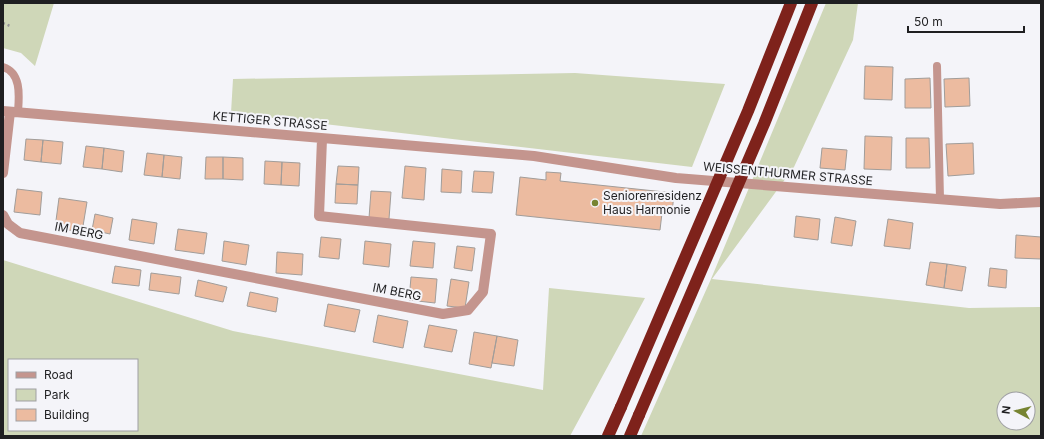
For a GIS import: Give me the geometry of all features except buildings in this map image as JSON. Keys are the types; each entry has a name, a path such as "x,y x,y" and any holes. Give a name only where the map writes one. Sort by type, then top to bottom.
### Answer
{"highway":[{"path":"608,436 622,407 748,111 791,3"},
{"path":"630,436 764,124 812,3"}],"street":[{"name":"KETTIGER STRASSE","path":"11,112 534,156"},
{"path":"3,173 11,112"},
{"name":"IM BERG","path":"3,215 8,224 20,233 443,314 468,310 483,292 491,234 319,216 322,139"},
{"name":"WEISSENTHURMER STRASSE","path":"534,156 676,178 1000,204 1041,202"}],"lane":[{"path":"937,66 940,199"},
{"path":"3,67 16,77 19,90 11,112"}],"path":[{"path":"3,24 10,26"}],"green space":[{"path":"3,3 54,3 35,66 21,53 3,48"},
{"path":"826,3 858,3 853,40 794,167 712,279 969,308 1041,307 1041,436 641,436 711,279"},
{"path":"575,73 725,84 692,167 231,113 233,79"},
{"path":"3,260 233,331 543,390 549,288 645,298 570,436 3,436"}],"place":[{"name":"Seniorenresidenz Haus Harmonie","path":"595,203"}]}
